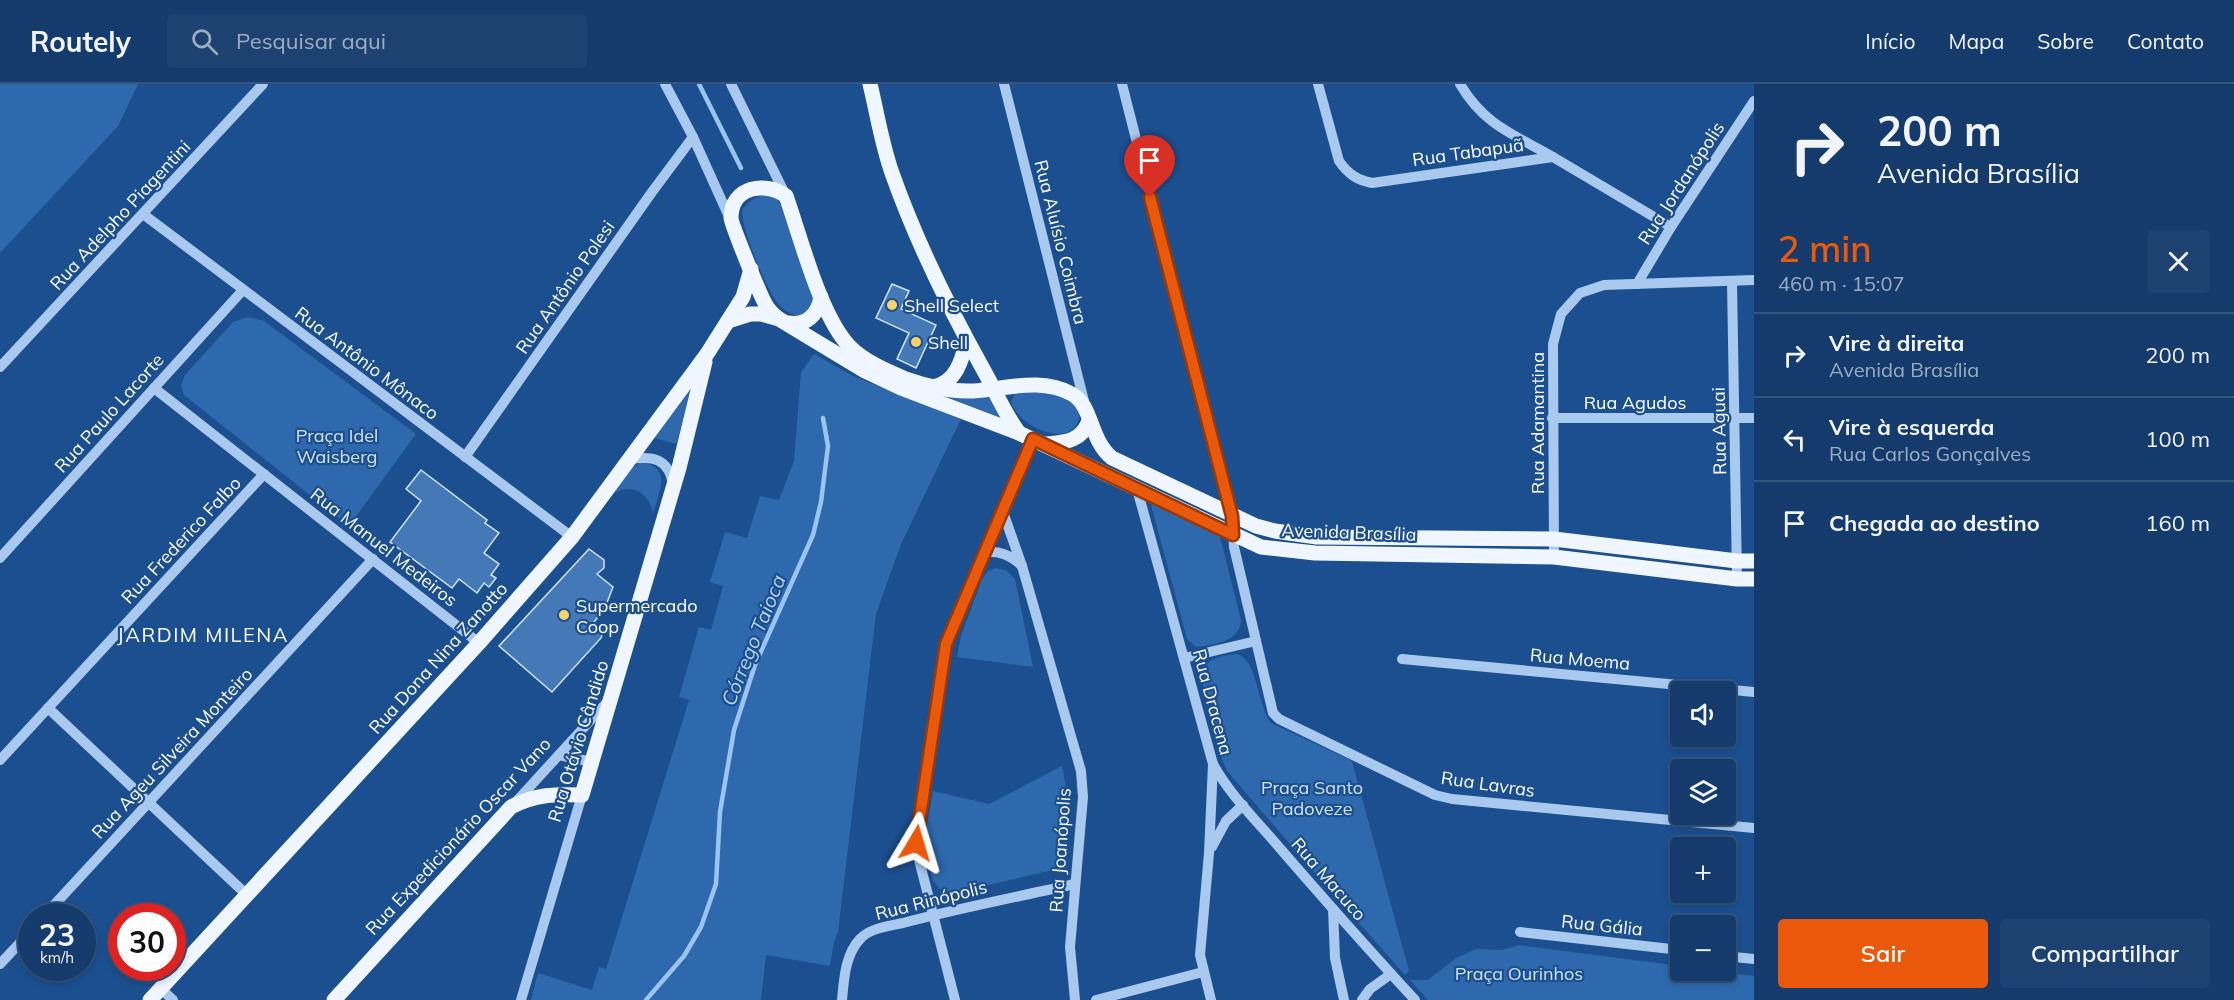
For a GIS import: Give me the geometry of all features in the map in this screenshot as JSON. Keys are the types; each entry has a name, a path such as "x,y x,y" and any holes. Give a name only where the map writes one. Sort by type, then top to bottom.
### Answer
{"main road":[{"path":"870,84 892,174 944,294 1009,420 1032,438 1074,440 1084,430 1087,414"},
{"path":"783,321 766,305 730,219 740,195 753,188 772,188 786,196"},
{"name":"Avenida Brasília","path":"786,196 821,297 841,335 861,356 898,375 933,387 969,391 1035,385 1059,389 1073,395 1087,414 1098,441 1112,458 1232,516 1262,528 1317,537 1554,539 1737,561 1754,561"},
{"name":"Rua Dona Nina Zanotto","path":"155,994 479,643 572,537 707,354 743,297 751,269"},
{"path":"728,321 750,314 761,314 799,324 807,321 818,308 821,297"},
{"name":"Avenida Brasília","path":"783,321 840,358 865,371 901,388 1032,438 1261,547 1290,552 1554,557 1737,579 1754,579"},
{"path":"933,387 945,383 952,376 961,360 967,340"},
{"name":"Rua Otávio Cândido","path":"582,795 673,486 707,354"},
{"path":"511,807 539,796 582,795"},
{"name":"Rua Expedicionário Oscar Vano","path":"334,1000 511,807"}],"street":[{"name":"Rua Adelpho Piagentini","path":"0,367 263,84"},
{"path":"665,84 693,137 730,219"},
{"path":"732,84 786,196"},
{"name":"Rua Aluísio Coimbra","path":"1004,84 1087,414"},
{"name":"Rua Lavras","path":"1122,84 1232,516 1233,535 1273,713 1279,719 1435,795 1452,799 1754,828"},
{"name":"Rua Tabapuã","path":"1318,84 1340,161 1346,171 1358,180 1372,183 1553,157"},
{"path":"1460,84 1471,103 1491,122 1671,227"},
{"name":"Rua Jordanópolis","path":"1637,284 1671,227 1754,101"},
{"name":"Rua Antônio Polesi","path":"465,457 693,137"},
{"name":"Rua Antônio Mônaco","path":"143,214 572,537"},
{"name":"Rua Adamantina","path":"1554,557 1553,344 1561,314 1580,293 1604,285 1754,280"},
{"name":"Rua Aguai","path":"1732,282 1737,579"},
{"name":"Rua Paulo Lacorte","path":"0,558 243,290"},
{"name":"Rua Manuel Medeiros","path":"154,388 479,643"},
{"name":"Rua Agudos","path":"1552,418 1754,418"},
{"path":"955,1000 917,852 917,835 943,655 950,633 1032,438"},
{"path":"629,459 645,457 656,459 666,465 672,474 673,486"},
{"name":"Rua Frederico Falbo","path":"0,760 264,474"},
{"path":"1208,504 1224,485"},
{"name":"Rua Dracena","path":"1137,489 1213,764 1209,853 1200,955 1211,1000"},
{"name":"Rua Joanópolis","path":"1002,509 1022,566 1081,771 1083,797 1070,947 1075,1000"},
{"path":"984,552 1001,553 1022,566"},
{"name":"Rua Ageu Silveira Monteiro","path":"56,903 373,559"},
{"path":"1184,658 1256,641"},
{"name":"Rua Moema","path":"1402,659 1754,692"},
{"name":"Rua Expedicionário Oscar Vano","path":"511,807 611,698"},
{"path":"48,708 247,895"},
{"path":"559,755 592,762"},
{"name":"Rua Macuco","path":"1213,764 1243,805 1415,1000"},
{"name":"Rua Otávio Cândido","path":"521,1000 582,795"},
{"path":"1209,853 1226,821 1243,805"},
{"name":"Rua Rinópolis","path":"842,1000 848,961 861,937 873,931 932,915 1074,884"},
{"path":"1333,909 1335,958 1344,1000"},
{"name":"Rua Gália","path":"1520,932 1670,949"},
{"path":"0,964 18,945"},
{"path":"1736,957 1754,959"},
{"path":"1096,1000 1203,972"},
{"path":"1362,1000 1370,989 1391,974"},
{"path":"155,994 173,1000"}],"green space":[{"path":"0,84 138,84 118,126 0,253"},
{"path":"769,195 778,200 782,208 814,295 815,305 799,317 783,309 774,298 756,259 743,219 742,210 748,203 761,196"},
{"name":"Praça Idel Waisberg","path":"248,317 264,321 416,434 349,526 184,395 181,385 185,375 233,322"},
{"path":"814,354 853,376 961,419 901,544 876,614 838,932 830,966 766,955 761,1000 531,1000 538,973 592,990 599,967 606,969 689,700 679,697 699,627 711,630 723,586 710,582 725,532 747,538 760,496 779,500 794,461 801,372"},
{"path":"695,381 676,444 651,437"},
{"path":"1023,390 1065,395 1080,411 1077,424 1070,431 1060,434 1036,428 1016,412 1011,402 1014,395"},
{"path":"985,394 991,398 1001,418 944,396"},
{"path":"640,463 650,465 660,474 660,489 653,513 648,500 639,492 628,489 614,493 631,468"},
{"path":"1154,503 1220,537 1241,620 1236,633 1231,638 1196,647 1187,639 1151,505"},
{"path":"995,568 1006,570 1015,579 1033,667 957,657 961,636 982,579 988,571"},
{"name":"Praça Santo Padoveze","path":"1237,654 1249,665 1266,715 1271,723 1352,761 1409,971 1405,975 1227,771 1221,757 1200,674 1210,661"},
{"path":"1062,766 1066,790 1065,813 1059,860 1056,867 1049,871 962,891 947,892 940,889 933,881 925,849 933,791 989,804"},
{"name":"Praça Ourinhos","path":"1519,945 1670,965 1670,981 1736,981 1736,974 1754,976 1754,1000 1428,1000 1410,980 1428,980 1456,958 1476,949 1502,950"}],"building":[{"path":"892,284 909,291 901,309 936,325 916,368 897,359 909,333 876,318"},
{"path":"421,470 487,520 485,523 499,533 484,553 499,564 491,575 496,578 489,587 484,583 477,593 459,579 452,588 390,542 421,501 406,489"},
{"name":"Supermercado Coop","path":"589,549 604,560 604,568 597,574 613,587 605,608 594,622 603,631 601,638 552,692 499,646"}],"waterway":[{"name":"Córrego Taioca","path":"699,84 741,168"},
{"name":"Córrego Taioca","path":"646,1000 684,956 701,927 716,884 720,812 734,730 755,665 813,535 821,502 828,446 823,418"}],"place":[{"name":"Shell Select","path":"892,305"},
{"name":"Shell","path":"916,342"},
{"name":"Supermercado Coop","path":"564,615"}],"district":[{"name":"JARDIM MILENA","path":"203,634"}],"route":[{"path":"916,843 946,644 1033,439 1233,535 1232,516 1150,197"}]}
